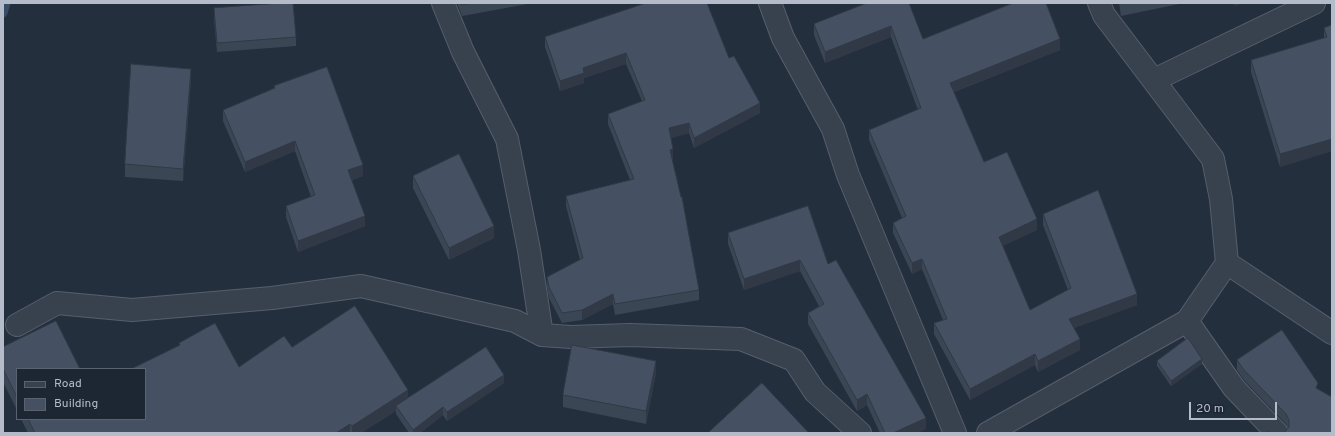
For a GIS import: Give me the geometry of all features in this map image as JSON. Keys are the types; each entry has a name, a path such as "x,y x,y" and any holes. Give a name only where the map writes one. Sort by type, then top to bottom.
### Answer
{"street":[{"path":"443,3 463,52 507,139 530,250 542,335"},
{"path":"770,3 783,38 833,128 848,175 955,433"},
{"path":"988,433 1186,321 1227,262 1221,199 1213,159 1104,15 1099,3"},
{"path":"1154,80 1314,3"},
{"path":"1227,262 1332,333"},
{"path":"17,325 57,303 132,310 272,298 361,286 515,321 542,335 571,337 630,335 741,339 794,360 815,392 860,433"},
{"path":"1186,321 1234,388 1278,433"}],"building":[{"path":"293,3 296,37 217,43 214,8"},
{"path":"646,3 707,3 729,58 734,56 760,103 694,138 689,123 669,128 673,149 670,150 682,197 699,290 615,304 613,294 582,310 562,313 549,287 547,277 583,258 566,196 634,179 608,114 645,100 626,53 583,68 584,73 560,81 545,37"},
{"path":"867,3 909,3 923,39 1013,3 1046,3 1060,39 950,83 984,162 1007,152 1037,219 999,237 1030,310 1071,288 1043,214 1098,190 1137,294 1069,319 1080,339 1038,361 1035,354 970,389 934,323 947,319 922,259 912,263 893,223 906,216 869,130 921,108 891,26 825,52 814,24"},
{"path":"1332,25 1332,139 1280,154 1251,60 1327,37 1324,28"},
{"path":"131,64 191,69 183,169 125,164"},
{"path":"327,67 363,165 348,170 365,216 298,241 286,206 315,195 295,141 245,162 223,110 275,88 274,86"},
{"path":"459,154 494,226 449,248 413,176"},
{"path":"808,206 828,264 836,260 926,418 893,433 885,433 867,394 857,400 808,313 824,304 800,260 744,279 728,233"},
{"path":"355,306 408,390 352,426 350,424 336,433 35,433 28,420 146,420 146,368 133,368 180,345 179,343 215,323 239,367 284,336 292,347"},
{"path":"56,321 80,368 16,368 16,395 3,369 3,347"},
{"path":"1282,330 1318,383 1316,388 1332,397 1332,433 1284,433 1289,427 1289,420 1286,414 1244,370 1237,360"},
{"path":"1188,338 1202,359 1171,381 1157,361"},
{"path":"572,345 656,361 646,411 563,395"},
{"path":"486,347 504,375 447,412 443,407 413,430 396,406"},
{"path":"762,383 809,433 708,433"}],"waterway":[{"path":"3,13 6,3"}]}
